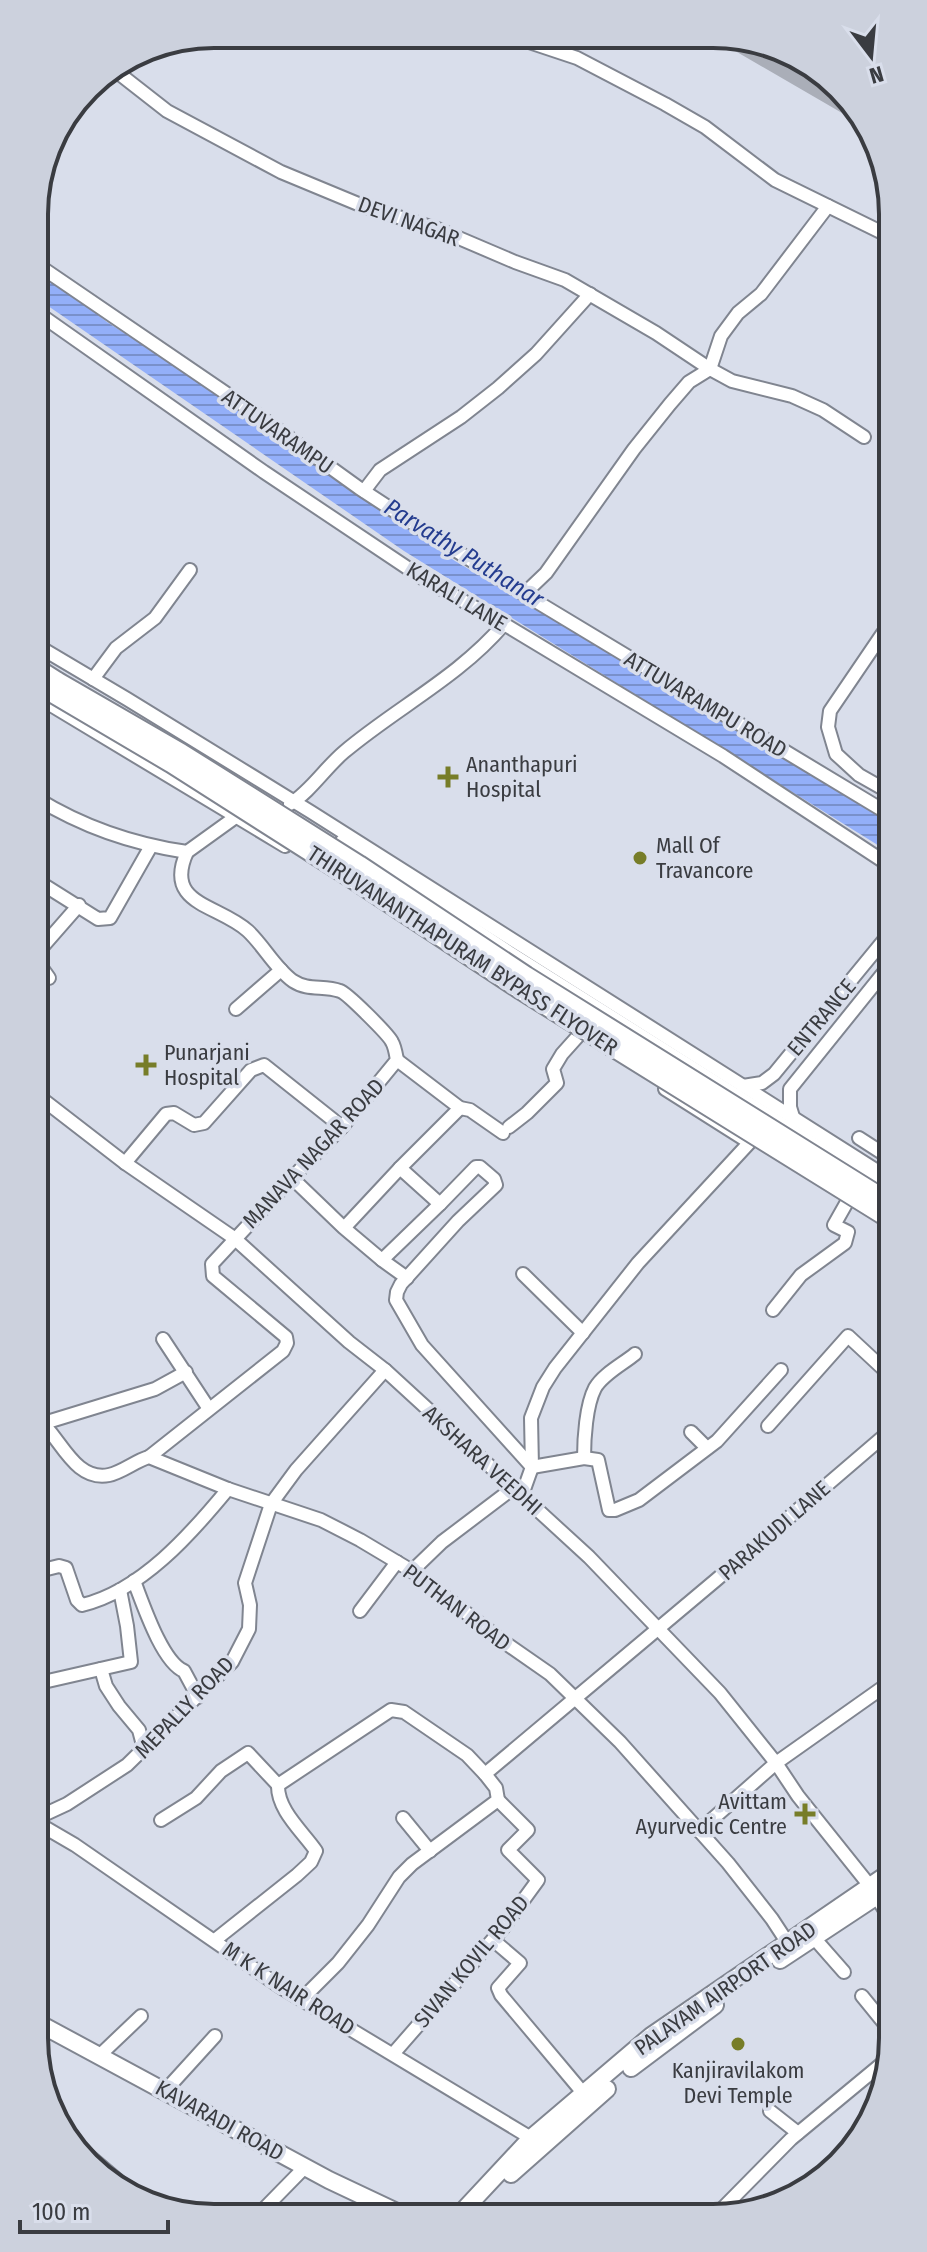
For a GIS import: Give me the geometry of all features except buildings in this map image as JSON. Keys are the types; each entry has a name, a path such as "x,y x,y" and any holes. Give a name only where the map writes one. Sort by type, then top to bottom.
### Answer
{"highway":[{"name":"THIRUVANANTHAPURAM BYPASS FLYOVER","path":"48,690 206,769 539,984 879,1196"},
{"name":"THIRUVANANTHAPURAM BYPASS FLYOVER","path":"48,690 171,763 521,990 879,1212"}],"main road":[{"name":"PALAYAM AIRPORT ROAD","path":"482,2204 536,2142 639,2060 791,1947 815,1939 879,1885"},
{"name":"PALAYAM AIRPORT ROAD","path":"471,2204 584,2094 651,2036 879,1890"},
{"name":"KAVARADI ROAD","path":"48,2028 305,2167 363,2204"}],"street":[{"path":"547,48 577,58 665,104 705,127 775,180 879,231"},
{"name":"DEVI NAGAR","path":"122,76 167,111 281,172 363,206 440,230 565,280 732,381 792,396 823,410 864,437"},
{"path":"524,594 546,573 634,449 670,404 689,382 710,369 721,336 738,313 761,294 828,206"},
{"name":"ATTUVARAMPU","path":"48,272 364,491 524,594"},
{"path":"364,491 380,470 461,417 498,388 536,354 590,294"},
{"name":"KARALI LANE","path":"48,320 264,472 424,579 723,756 879,858"},
{"path":"93,679 116,648 155,618 190,570"},
{"name":"ATTUVARAMPU ROAD","path":"524,594 879,808"},
{"path":"276,840 271,824 281,809 294,802 343,753 392,715 440,684 504,624"},
{"path":"879,639 830,711 828,727 836,754 859,775 879,786"},
{"path":"48,652 333,826 879,1172"},
{"path":"48,690 237,816 579,1035 879,1221"},
{"path":"48,804 94,828 151,846 187,852 237,816 246,814 257,798 258,781"},
{"path":"333,826 337,838 482,934 879,1185"},
{"path":"48,887 98,919 110,918 151,846"},
{"name":"MANAVA NAGAR ROAD","path":"187,852 180,867 180,879 191,899 248,931 281,970 306,988 344,992 392,1042 397,1060 342,1127 212,1264 213,1276 286,1337 287,1343 277,1357 209,1409"},
{"path":"48,940 79,905"},
{"name":"ENTRANCE","path":"743,1086 762,1083 774,1074 879,946"},
{"path":"236,1009 281,970"},
{"path":"794,1120 790,1089 879,978"},
{"path":"397,1060 460,1108 470,1110 506,1130 557,1083 553,1069 579,1035"},
{"path":"125,1163 166,1114 174,1113 194,1125 204,1123 251,1070 264,1065 342,1127"},
{"name":"AKSHARA VEEDHI","path":"48,1104 125,1163 234,1238 349,1342 385,1370 589,1557 720,1693 879,1900"},
{"path":"344,1228 460,1108"},
{"path":"859,1138 879,1151"},
{"path":"412,1571 442,1542 517,1492 532,1467 531,1418 543,1387 555,1368 638,1263 750,1142"},
{"path":"382,1260 476,1167 494,1179 496,1185 458,1221 407,1278 397,1292 396,1300 422,1345 532,1467"},
{"path":"400,1168 440,1204"},
{"path":"292,1178 344,1228 407,1278"},
{"path":"773,1310 801,1275 845,1243 848,1232 834,1225 847,1202"},
{"path":"523,1274 583,1333"},
{"path":"768,1426 848,1336 879,1365"},
{"path":"48,1433 77,1465 92,1475 108,1475 149,1457 209,1409 163,1339"},
{"path":"584,1458 584,1441 596,1386 635,1354"},
{"name":"MEPALLY ROAD","path":"48,1813 127,1765 232,1662 249,1629 250,1605 245,1583 271,1504 296,1470 385,1370"},
{"path":"532,1467 595,1458 609,1510 615,1510 639,1500 707,1448 743,1414 781,1370"},
{"path":"48,1422 155,1389 186,1372"},
{"path":"691,1432 707,1448"},
{"name":"PARAKUDI LANE","path":"485,1774 879,1440"},
{"name":"PUTHAN ROAD","path":"149,1457 228,1489 321,1520 412,1571 550,1674 620,1742 699,1831 751,1891 791,1947"},
{"path":"48,1569 66,1568 77,1600 82,1605 95,1602 134,1581 181,1542 228,1489"},
{"path":"360,1611 397,1562"},
{"path":"134,1581 164,1649 176,1668 184,1671 198,1697"},
{"path":"48,1681 131,1662 120,1590"},
{"path":"101,1669 106,1686 139,1730 144,1749"},
{"path":"699,1831 776,1763 879,1690"},
{"path":"278,1785 391,1710 404,1712 467,1755 496,1788 498,1800 399,1877 368,1925 338,1963 302,1999"},
{"path":"161,1820 196,1798 221,1771 248,1753 278,1785 284,1808 316,1851 297,1875 215,1940"},
{"name":"SIVAN KOVIL ROAD","path":"393,2054 493,1940 538,1880 508,1850 528,1830 498,1800"},
{"path":"403,1818 430,1851"},
{"name":"M K K NAIR ROAD","path":"48,1829 239,1959 536,2142"},
{"path":"815,1939 844,1972"},
{"path":"493,1940 520,1963 498,1988 501,1995 584,2094"},
{"path":"862,1996 879,2017"},
{"path":"99,2056 141,2016"},
{"path":"165,2091 215,2036"},
{"path":"728,2203 798,2133 875,2074"},
{"path":"770,2111 798,2133"},
{"path":"269,2204 305,2167"}],"water":[{"path":"48,277 107,322 219,394 455,561 879,810 879,846 404,551 48,306"}],"taxiway":[{"path":"784,64 808,78"}],"place":[{"name":"Ananthapuri Hospital","path":"448,777"},
{"name":"Mall Of Travancore","path":"640,858"},
{"name":"Punarjani Hospital","path":"146,1065"},
{"name":"Avittam Ayurvedic Centre","path":"805,1814"},
{"name":"Kanjiravilakom Devi Temple","path":"738,2044"}],"water label":[{"name":"Parvathy Puthanar","path":"464,553"}]}
